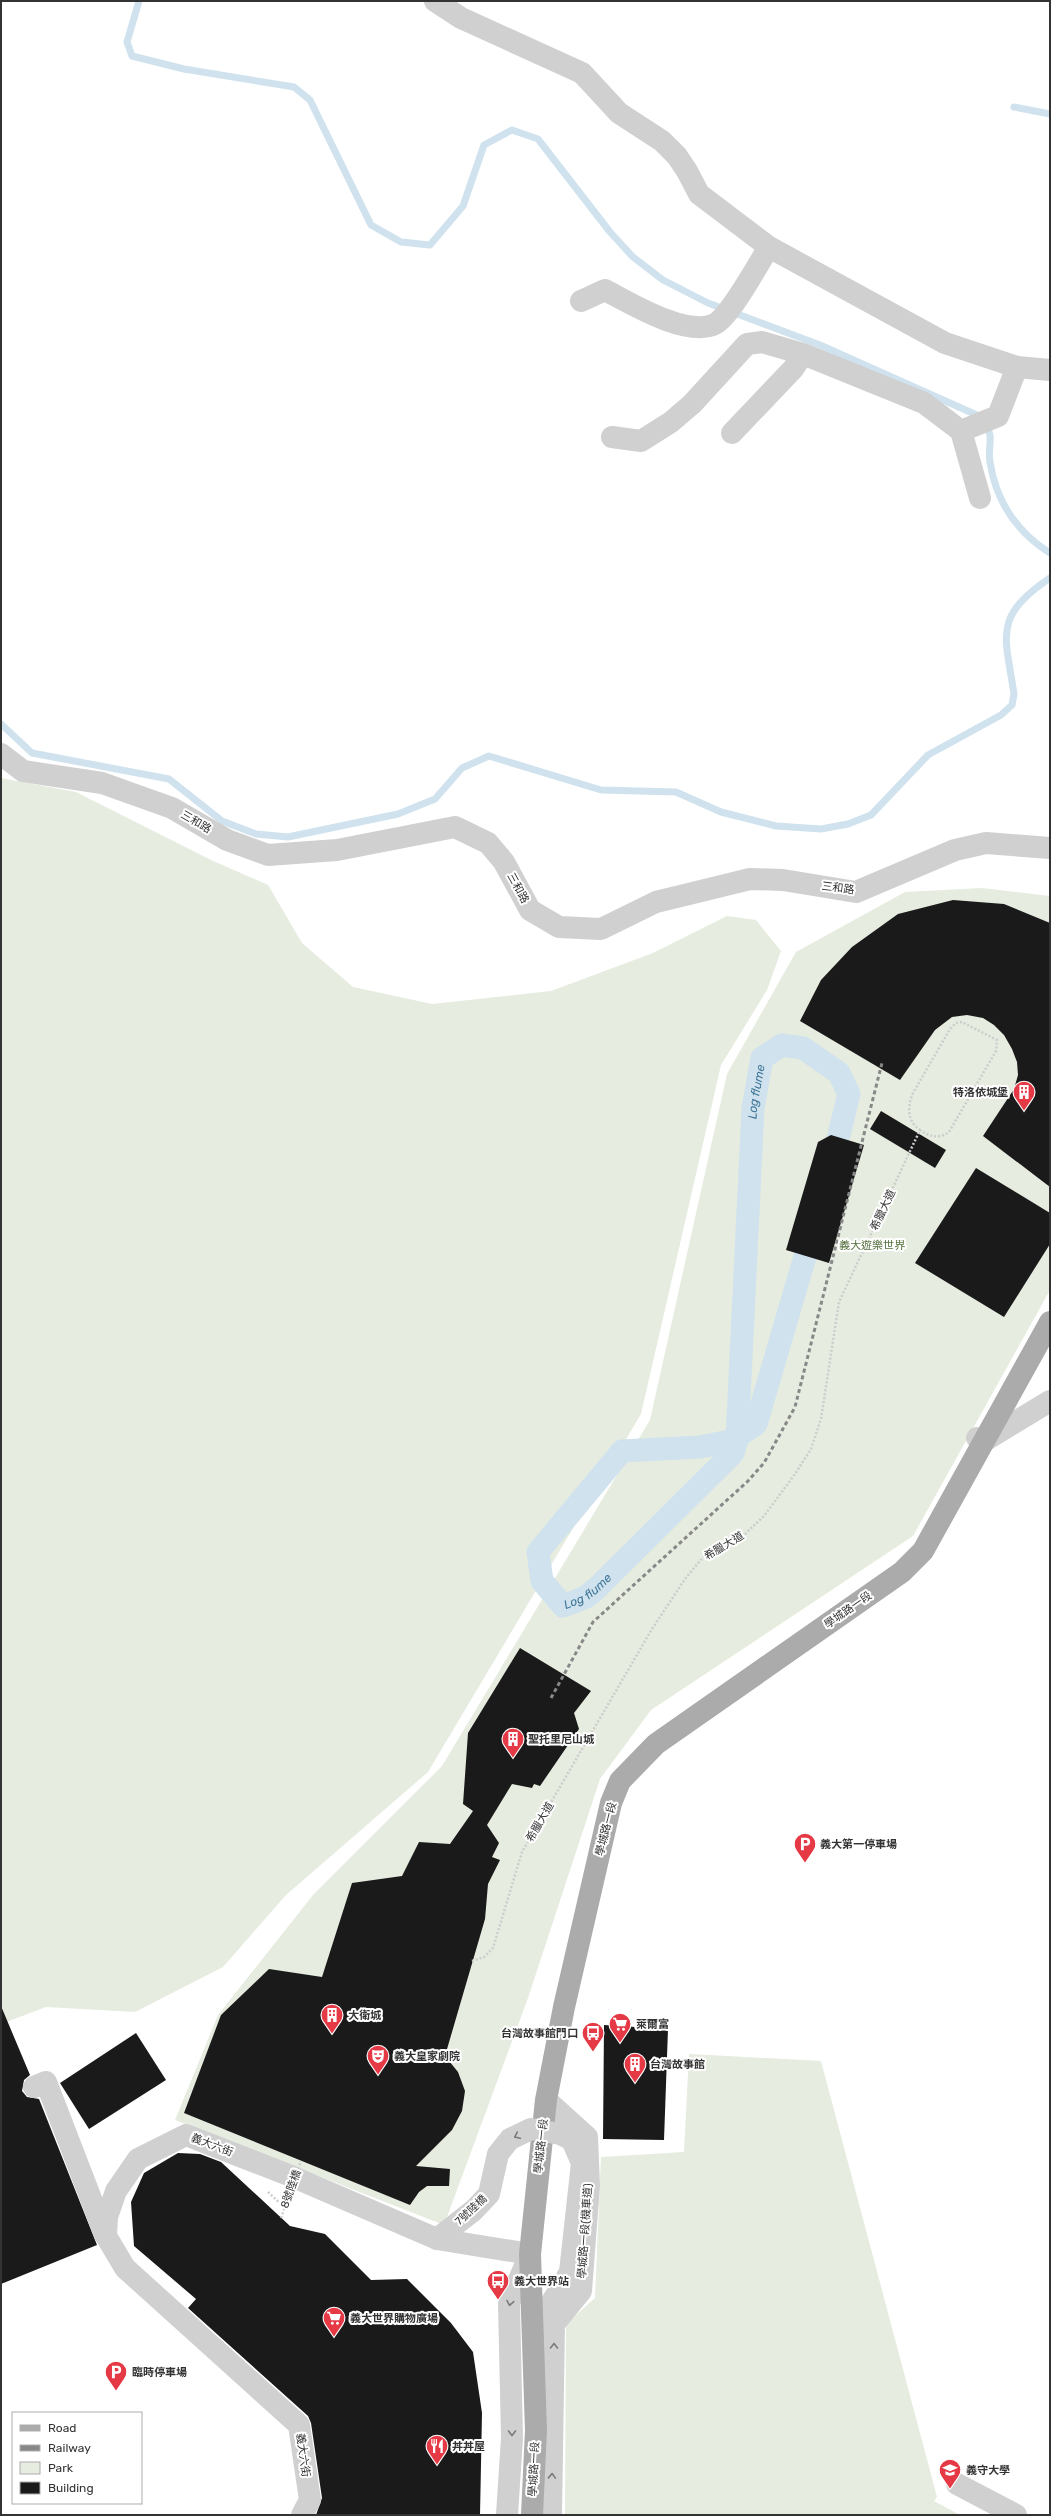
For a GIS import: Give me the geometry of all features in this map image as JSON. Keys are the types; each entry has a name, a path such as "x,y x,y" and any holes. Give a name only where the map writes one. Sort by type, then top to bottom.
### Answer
{"main road":[{"name":"學城路一段","path":"532,2515 536,2430 534,2331 530,2254 546,2100 564,2007 609,1811 620,1781 656,1744 902,1572 923,1551 979,1439 1050,1322"}],"street":[{"path":"435,1 461,18 582,73 619,113 662,141 677,156 699,194 769,247 945,343 1017,367 1050,370"},
{"path":"581,301 605,290 666,322 707,327 716,323 732,307 769,247"},
{"path":"612,437 641,440 671,422 692,404 747,344 762,342 803,354 924,403 973,426 998,416 1017,367"},
{"path":"732,433 793,369 803,354"},
{"path":"973,426 980,498"},
{"name":"三和路","path":"1,754 23,771 102,783 172,808 227,840 268,855 337,850 455,827 488,843 504,862 530,910 559,926 601,929 656,902 750,879 783,880 856,892 955,850 986,843 1050,848"},
{"path":"979,1439 1050,1402"},
{"path":"34,2087 46,2082 106,2236"},
{"name":"學城路一段(機車道)","path":"546,2100 587,2137 589,2186 581,2291 554,2324 551,2515"},
{"name":"7號陸橋","path":"437,2239 474,2210 489,2194 498,2154 510,2139 530,2129 560,2134 572,2140 582,2163 570,2272 534,2331"},
{"name":"義大六街","path":"302,2515 310,2500 299,2425 125,2268 106,2236 107,2217 116,2191 138,2159 186,2135 291,2176 437,2239 530,2254"},
{"path":"507,2515 512,2438 509,2303 530,2254"},
{"path":"957,2484 1016,2515"}],"path":[{"path":"962,1022 997,1040 996,1051 949,1132 939,1137 927,1135 920,1130 912,1122 909,1104 953,1025 962,1022"},
{"name":"希臘大道","path":"472,1961 484,1957 493,1948 522,1852 674,1594 704,1556 725,1547 745,1534 764,1516 795,1474 811,1449 821,1419 839,1302 920,1130"},
{"name":"8號陸橋","path":"281,2218 301,2161"}],"green space":[{"path":"1,778 76,792 211,860 268,885 302,943 353,987 432,1004 551,991 653,953 727,916 756,920 781,951 767,990 721,1065 641,1414 428,1772 286,1895 223,1967 135,2012 46,2007 1,2024"},
{"name":"義大遊樂世界","path":"982,888 1050,896 1050,1290 913,1536 651,1710 600,1779 528,1998 444,2225 175,2120 218,2015 313,1895 442,1766 650,1420 727,1074 796,952 905,892"},
{"path":"689,2054 821,2061 937,2497 934,2501 960,2515 565,2515 566,2324 595,2298 601,2157 684,2152"}],"building":[{"name":"特洛依城堡","path":"953,900 1004,904 1050,923 1050,1187 983,1136 1014,1089 1018,1075 1017,1062 1012,1049 1004,1035 994,1025 983,1018 967,1015 952,1017 935,1030 900,1080 800,1021 821,980 852,947 898,914"},
{"path":"881,1111 946,1150 935,1168 870,1129"},
{"path":"831,1135 864,1145 829,1263 786,1250 818,1142"},
{"path":"976,1168 1050,1213 1050,1244 1004,1317 915,1263"},
{"name":"大衛城","path":"520,1648 591,1691 574,1713 579,1729 540,1786 534,1784 532,1788 512,1784 487,1825 499,1843 492,1857 500,1860 488,1884 485,1919 445,2056 458,2072 465,2091 462,2111 452,2130 416,2166 450,2169 449,2186 427,2186 419,2192 410,2205 184,2113 221,2015 269,1969 322,1977 352,1883 402,1876 419,1842 450,1844 473,1811 463,1804 468,1733"},
{"path":"1,2006 30,2075 24,2080 22,2091 27,2097 39,2099 97,2245 1,2284"},
{"name":"台灣故事館","path":"604,2025 668,2029 664,2140 603,2139"},
{"path":"136,2033 166,2080 89,2129 60,2083"},
{"name":"義大世界購物廣場","path":"178,2153 200,2154 221,2162 290,2226 325,2234 371,2280 407,2279 451,2323 473,2352 482,2413 480,2515 316,2515 322,2498 311,2423 308,2416 188,2308 196,2299 134,2246 131,2202 144,2173"}],"waterway":[{"path":"139,1 127,42 132,56 184,69 294,87 310,100 371,225 401,242 430,245 463,206 484,145 512,130 538,139 610,232 633,257 663,280 708,303 820,345 979,416 986,425 989,433 990,462 997,490 1003,502 1018,525 1038,545 1050,553"},
{"path":"1014,107 1050,114"},
{"path":"1,724 32,753 169,779 222,821 256,834 288,837 398,814 435,799 462,768 489,756 601,790 676,792 721,812 776,826 821,829 848,824 871,815 928,755 1001,715 1012,705 1014,694 1006,641 1007,628 1011,616 1019,604 1050,578"},
{"name":"Log flume","path":"730,1441 700,1447 622,1451 538,1552 542,1581 563,1606 586,1597 597,1588 733,1453 737,1440 753,1108 762,1058 782,1045 803,1048 839,1073 849,1094 831,1167"},
{"name":"Log flume","path":"730,1441 756,1424 814,1226"}],"railway":[{"path":"551,1698 593,1622 748,1481 764,1463 795,1407 882,1063"}],"place":[{"name":"特洛依城堡","path":"1024,1112"},
{"name":"聖托里尼山城","path":"513,1758"},
{"name":"義大第一停車場","path":"805,1864"},
{"name":"大衛城","path":"332,2034"},
{"name":"萊爾富","path":"620,2044"},
{"name":"台灣故事館門口","path":"593,2052"},
{"name":"義大皇家劇院","path":"378,2076"},
{"name":"台灣故事館","path":"635,2084"},
{"name":"義大世界站","path":"498,2300"},
{"name":"義大世界購物廣場","path":"334,2338"},
{"name":"臨時停車場","path":"116,2392"},
{"name":"丼丼屋","path":"437,2466"},
{"name":"義守大學","path":"950,2490"}]}
